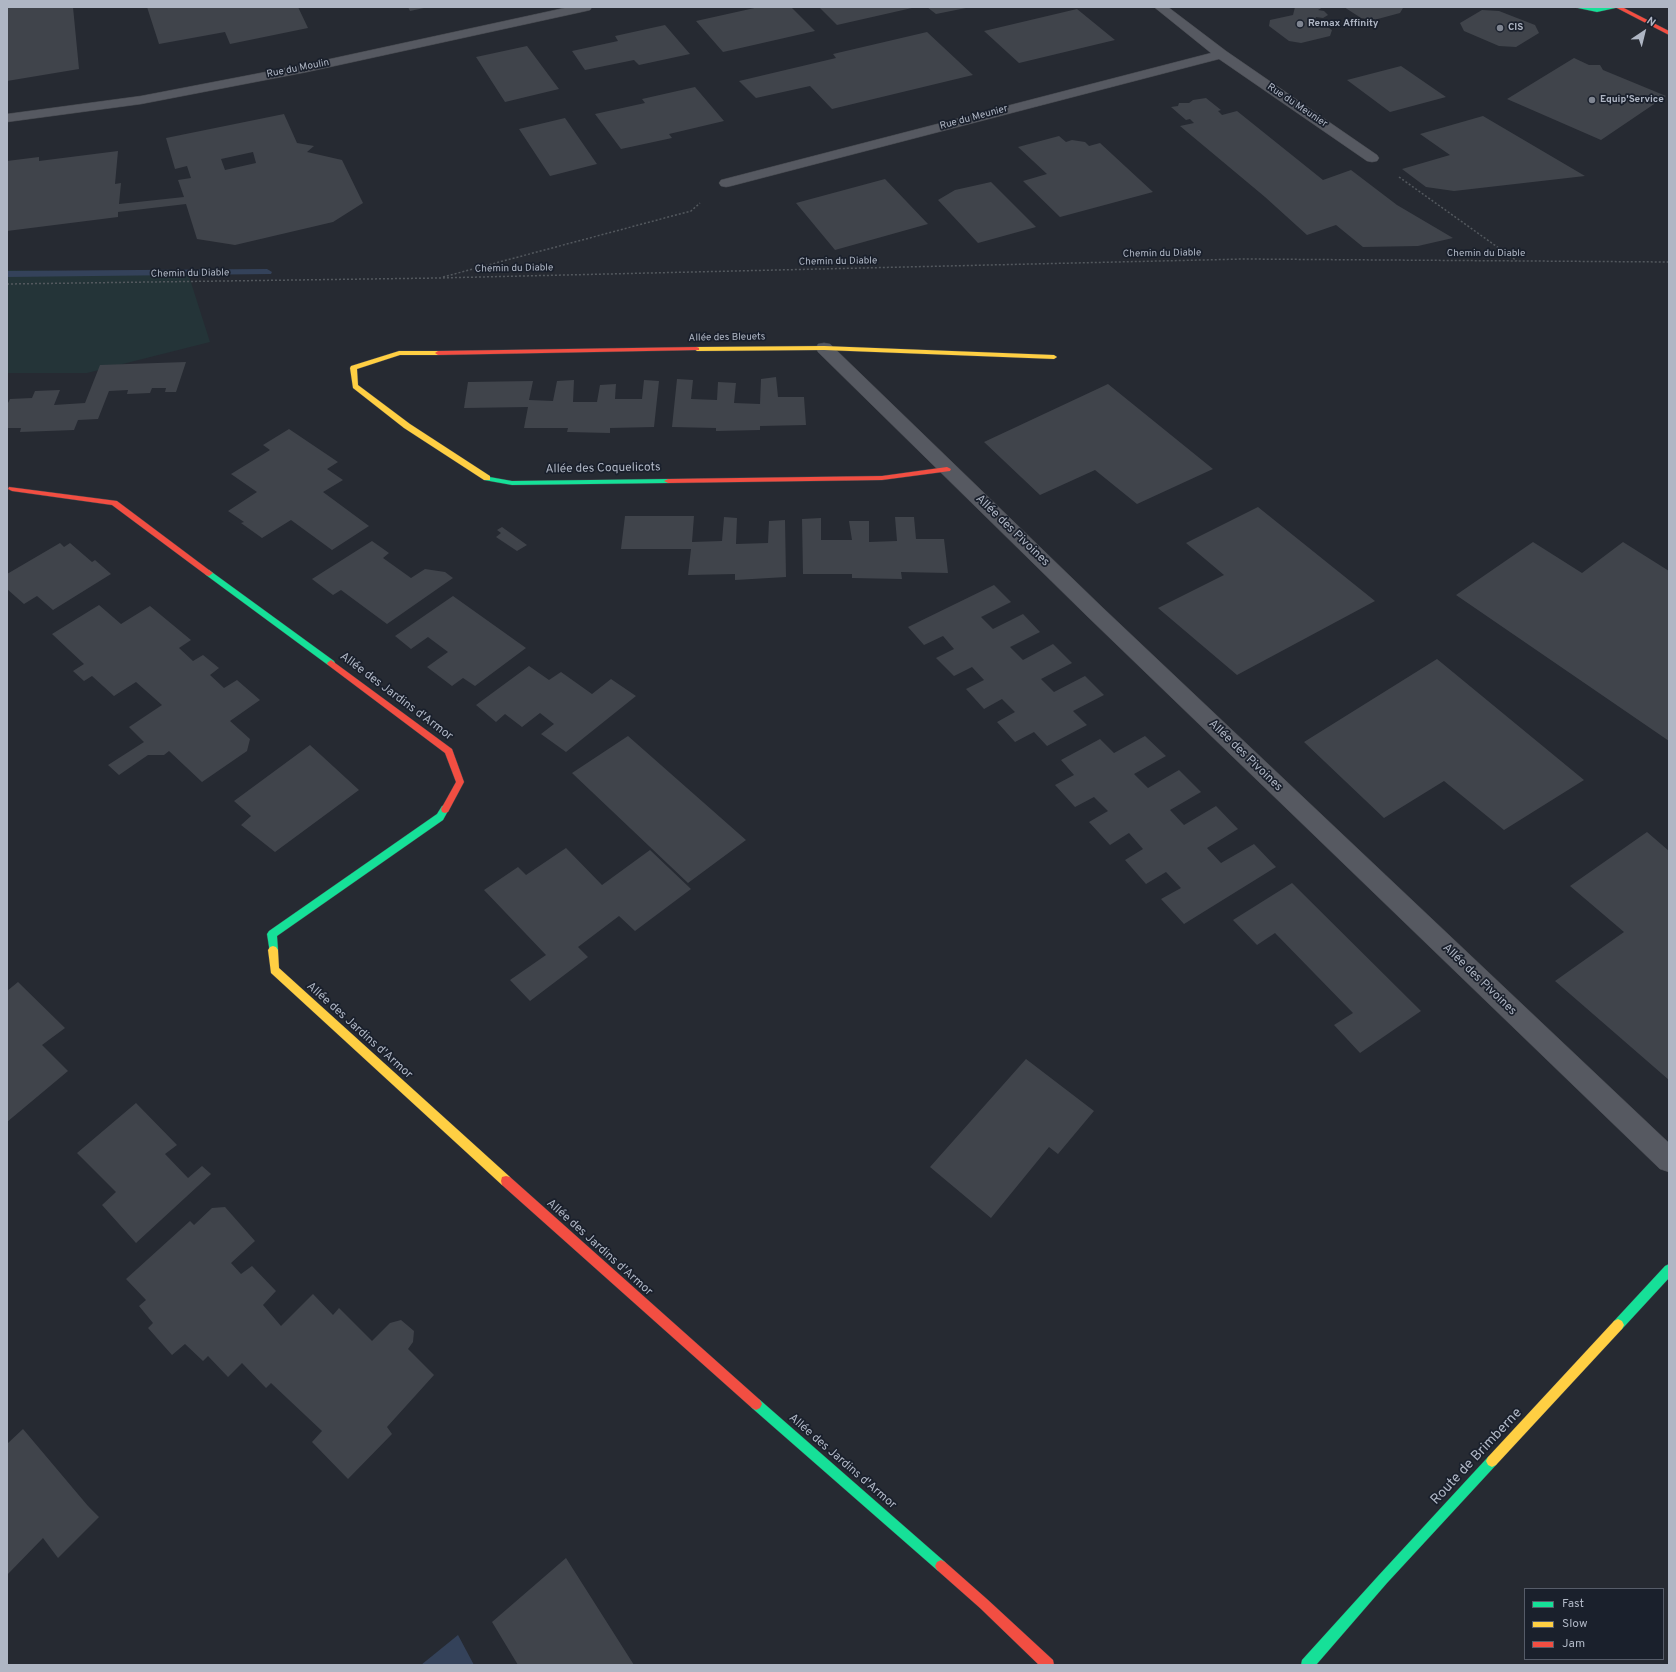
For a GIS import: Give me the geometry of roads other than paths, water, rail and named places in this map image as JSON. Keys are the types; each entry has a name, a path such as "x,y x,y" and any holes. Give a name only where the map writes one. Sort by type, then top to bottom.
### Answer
{"street":[{"name":"Rue du Moulin","path":"7,118 141,100 292,71 586,7"},
{"name":"Rue du Meunier","path":"1160,7 1221,54 1372,158"},
{"path":"1576,7 1597,10 1617,7 1669,33"},
{"name":"Rue du Meunier","path":"726,183 1221,54"},
{"name":"Allée des Bleuets","path":"399,353 824,348 1054,357"},
{"name":"Allée des Pivoines","path":"824,348 947,469 1669,1160"},
{"name":"Allée des Coquelicots","path":"399,353 353,368 355,386 407,426 487,478 512,483 882,478 947,469"},
{"name":"Allée des Jardins d'Armor","path":"12,489 114,503 449,751 460,782 440,817 272,934 274,970 614,1278 984,1604 1048,1665"},
{"name":"Route de Brimberne","path":"1307,1665 1383,1579 1669,1270"}],"water":[{"path":"458,1635 474,1665 421,1665"}],"waterway":[{"path":"7,274 267,272"}],"place":[{"name":"Remax Affinity","path":"1300,24"},
{"name":"CIS","path":"1500,28"},
{"name":"Equip'Service","path":"1592,100"}]}
